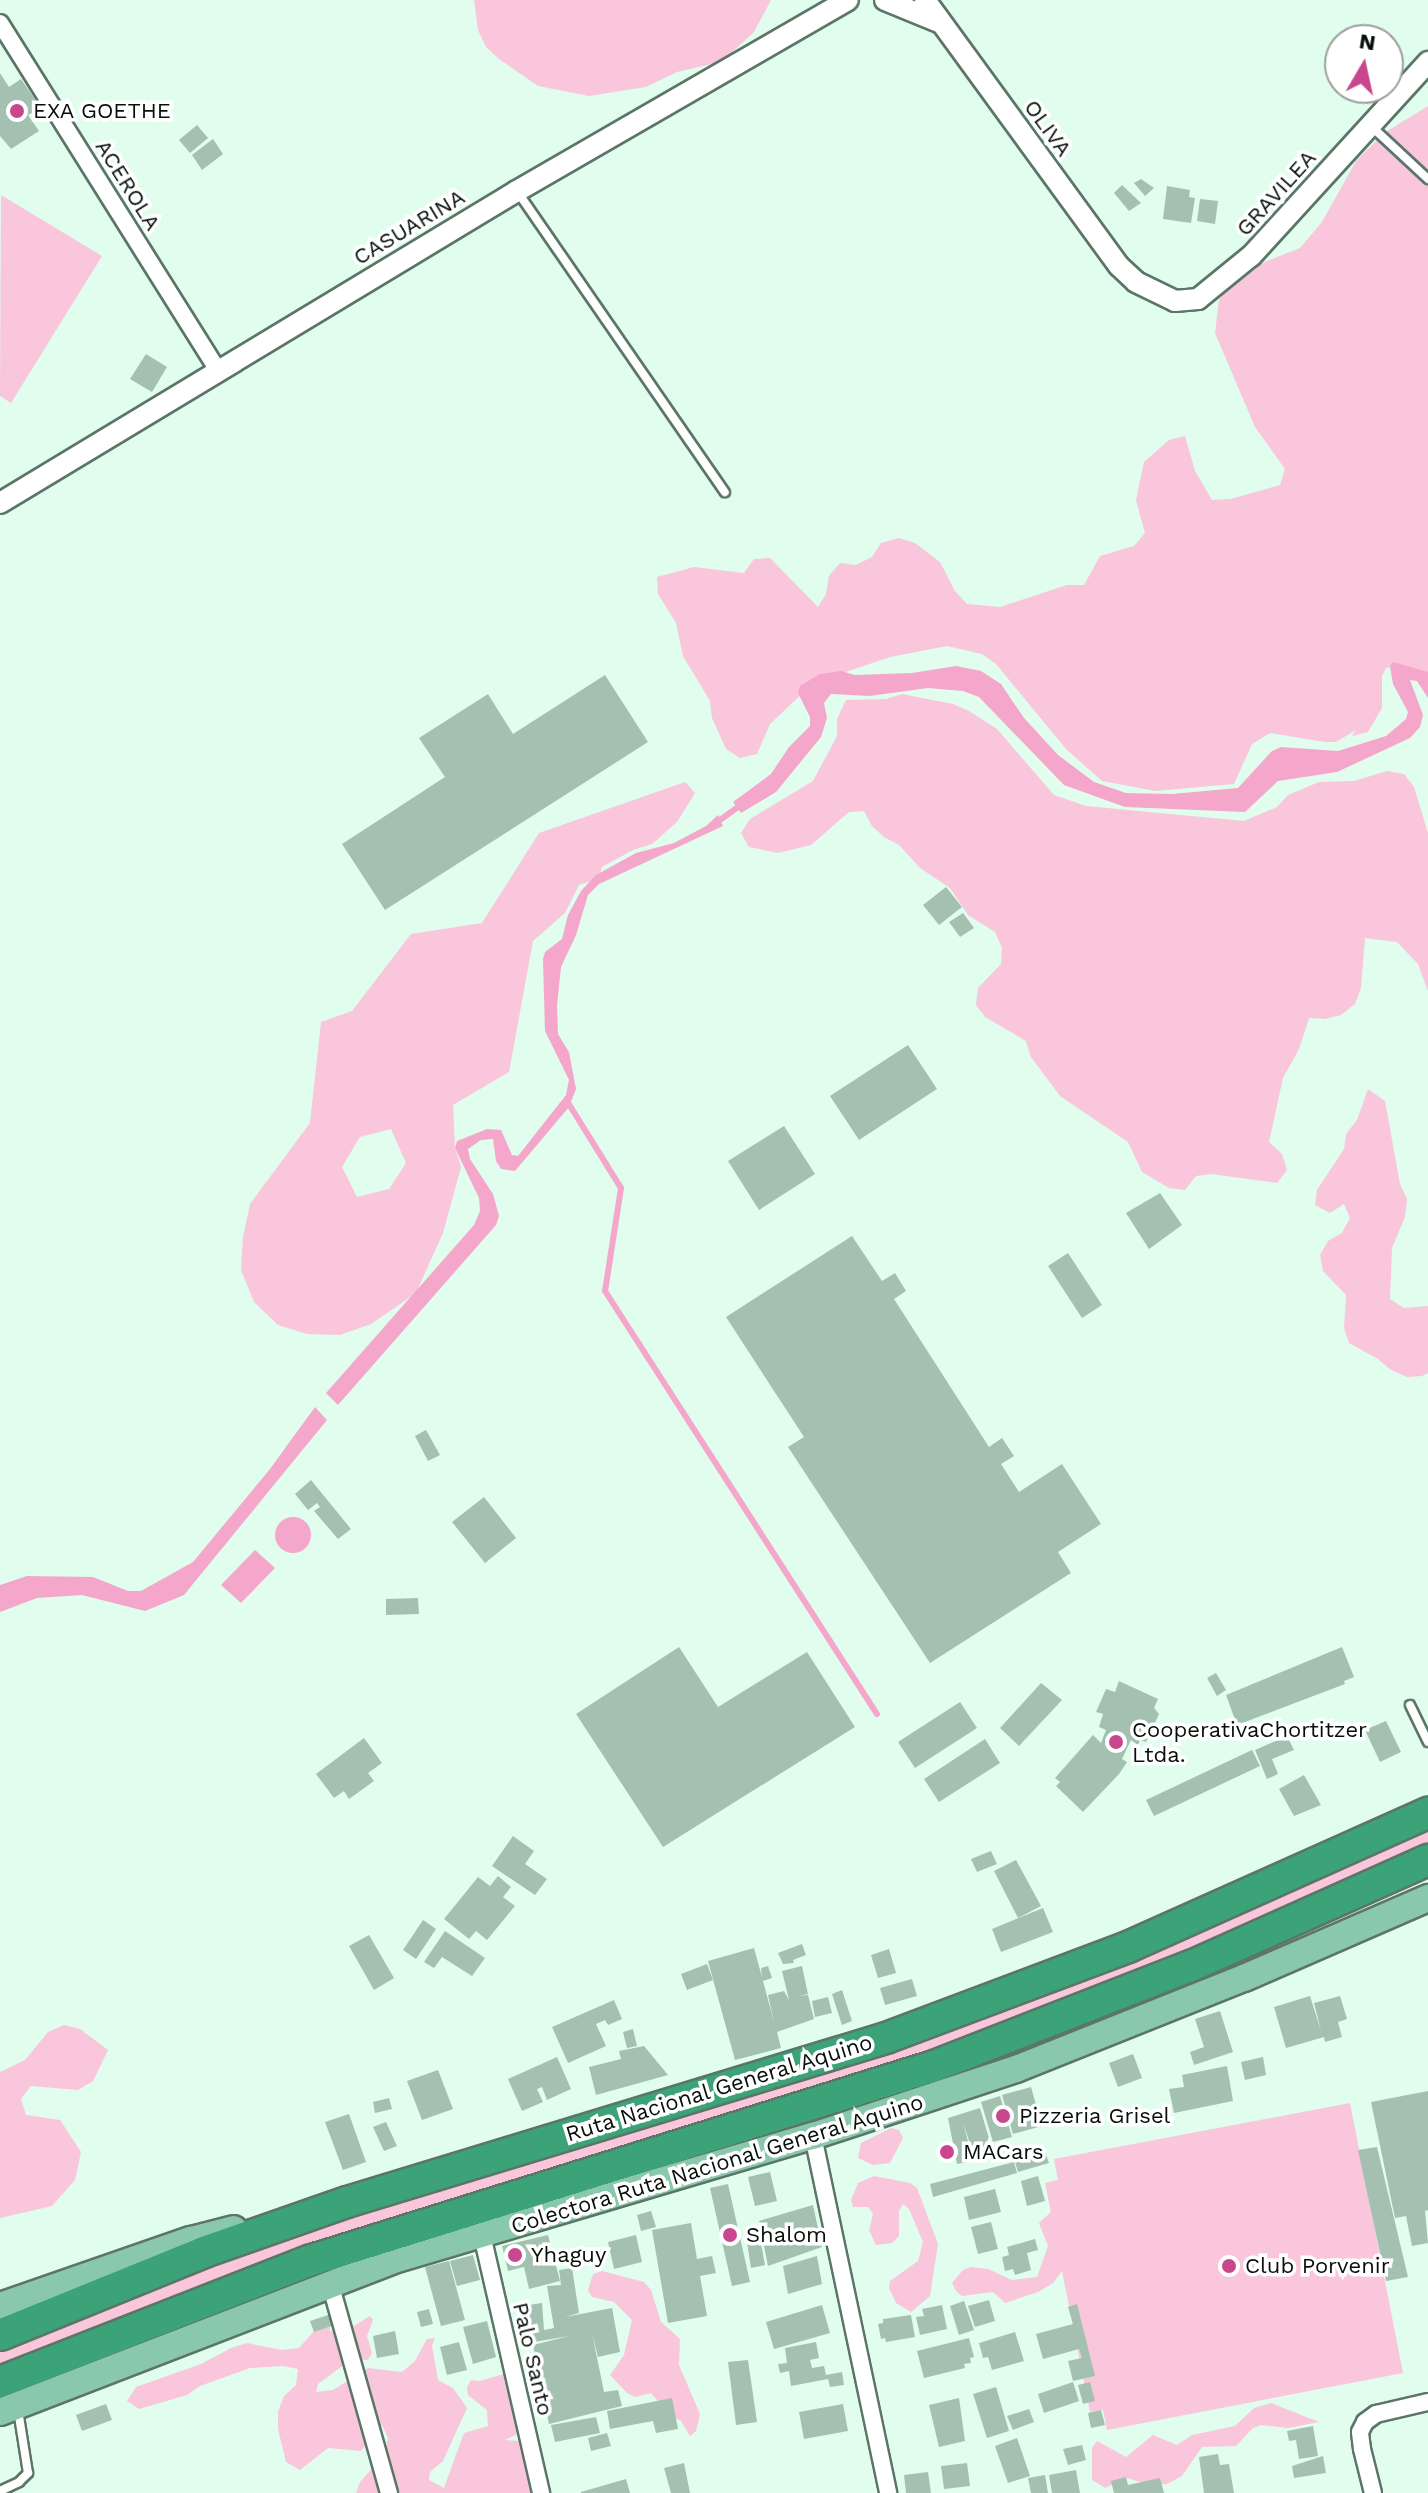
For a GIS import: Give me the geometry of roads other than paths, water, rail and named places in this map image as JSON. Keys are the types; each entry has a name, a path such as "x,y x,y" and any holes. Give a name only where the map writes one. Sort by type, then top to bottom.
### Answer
{"highway":[{"name":"Ruta Nacional General Aquino","path":"0,2335 204,2252 347,2202 886,2038 1128,1947 1428,1813"},
{"name":"Ruta Nacional General Aquino","path":"5,2400 312,2260 934,2066 1191,1966 1428,1860"}],"main road":[{"path":"1191,1966 1427,1900"},
{"name":"Colectora Ruta Nacional General Aquino","path":"5,2400 400,2258 813,2136 1016,2069 1427,1900"},
{"path":"0,2306 191,2240 347,2202"}],"street":[{"name":"CASUARINA","path":"0,503 517,191 848,0"},
{"path":"885,0 939,22"},
{"name":"OLIVA","path":"925,0 1119,266 1136,282"},
{"name":"ACEROLA","path":"0,23 218,370"},
{"name":"GRAVILEA","path":"1136,282 1175,301 1198,299 1251,256 1428,62"},
{"path":"813,2136 888,2493"},
{"name":"Palo Santo","path":"482,2235 541,2493"},
{"path":"330,2283 389,2493"},
{"path":"1373,2493 1360,2432 1365,2422 1376,2414 1428,2402"}],"lane":[{"path":"1370,125 1428,179"},
{"path":"517,191 725,492"},
{"path":"1410,1705 1428,1742"},
{"path":"0,2491 19,2482 28,2473 5,2400"}],"waterway":[{"path":"716,823 742,804"},
{"path":"567,1101 621,1188 605,1291 877,1714"}],"place":[{"name":"EXA GOETHE","path":"17,111"},
{"name":"CooperativaChortitzer Ltda.","path":"1116,1742"},
{"name":"Pizzeria Grisel","path":"1003,2116"},
{"name":"MACars","path":"947,2152"},
{"name":"Shalom","path":"730,2235"},
{"name":"Yhaguy","path":"515,2255"},
{"name":"Club Porvenir","path":"1229,2266"}]}
